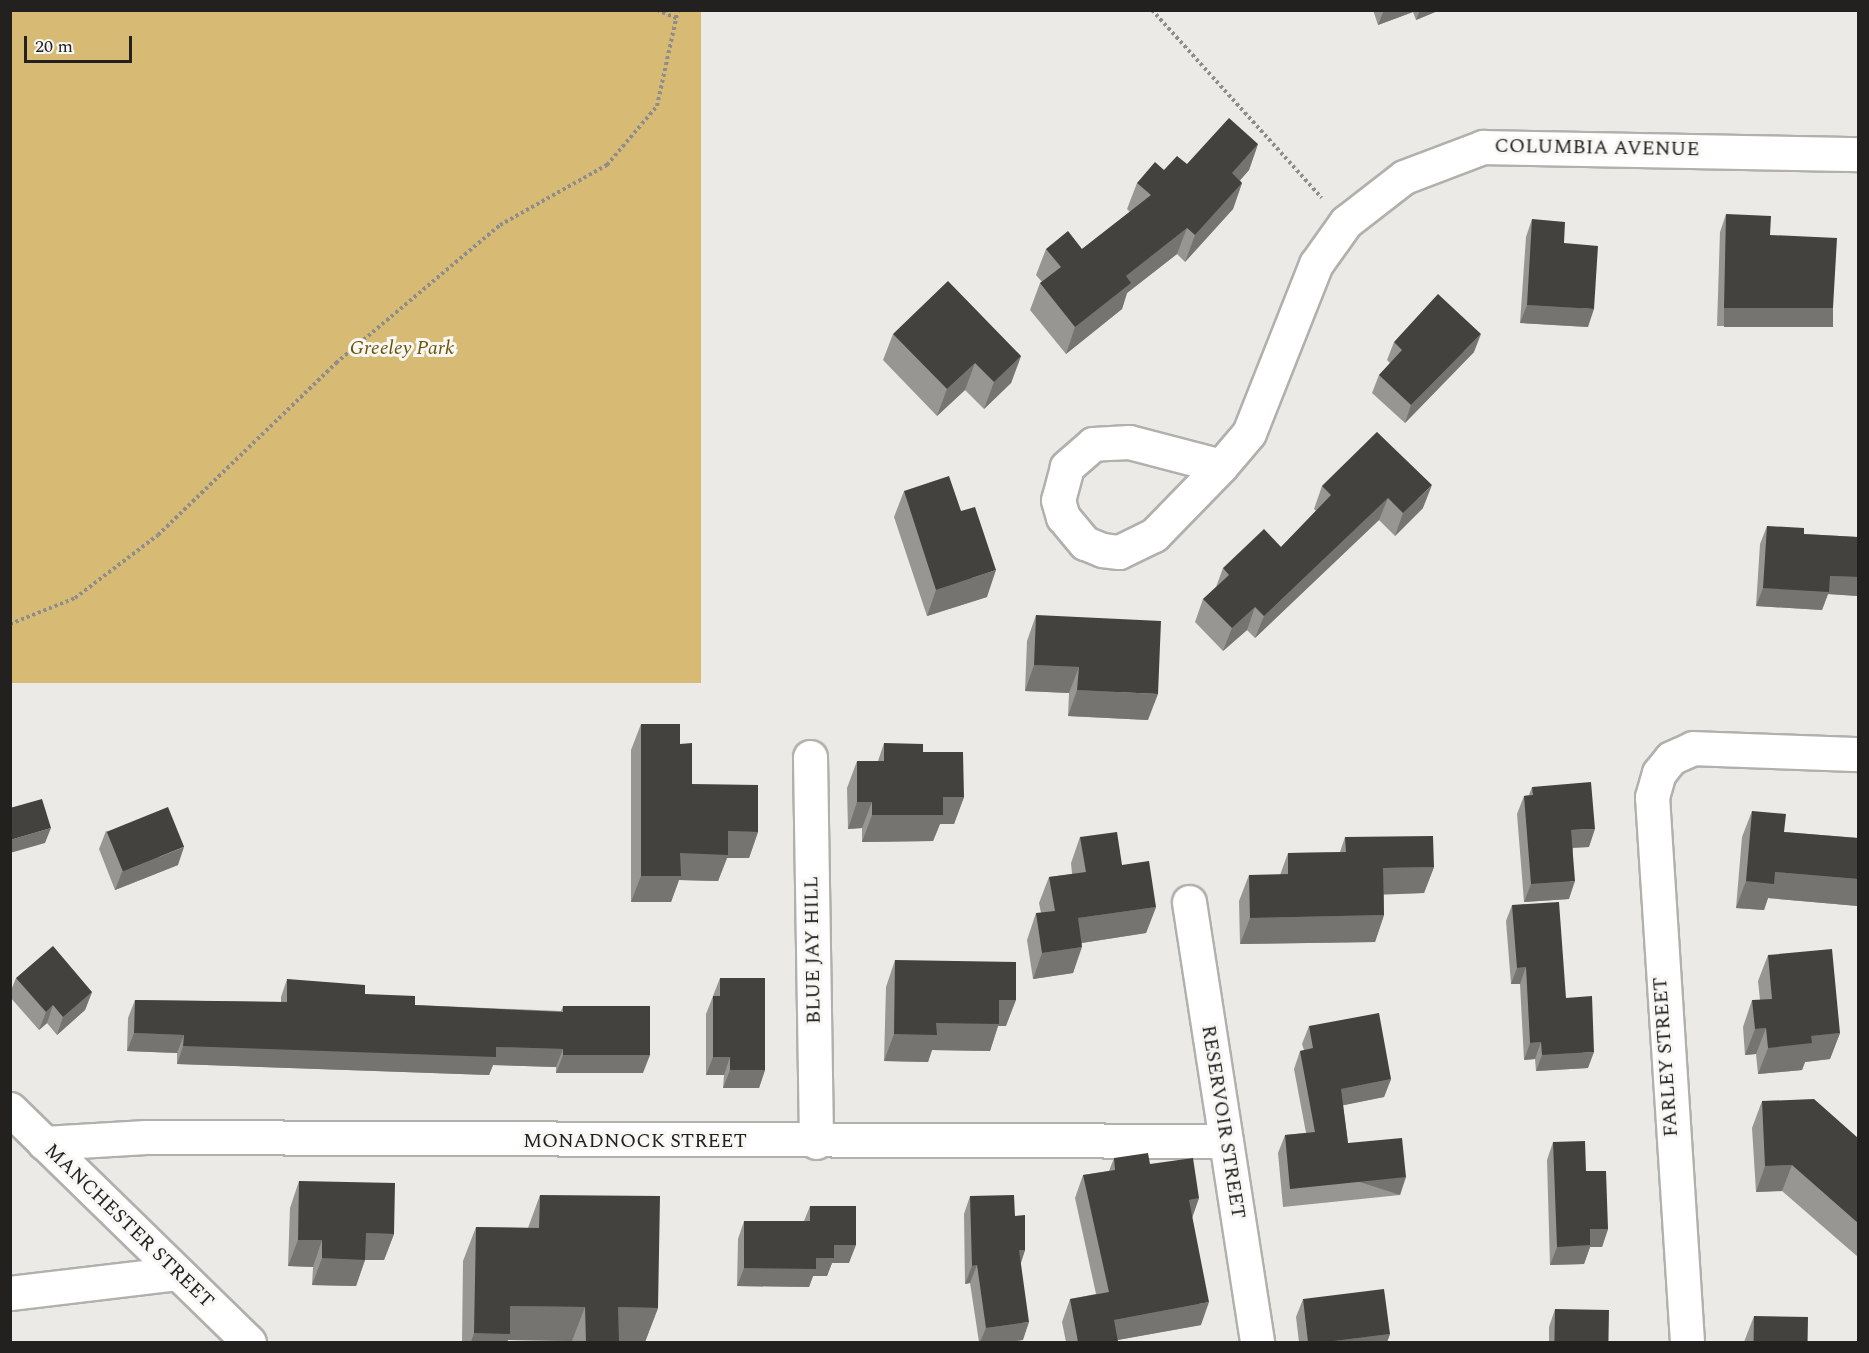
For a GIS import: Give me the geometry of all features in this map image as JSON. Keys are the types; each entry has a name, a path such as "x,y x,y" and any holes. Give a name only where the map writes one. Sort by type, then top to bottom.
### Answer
{"street":[{"name":"COLUMBIA AVENUE","path":"1221,466 1129,442 1093,444 1063,475 1058,500 1063,517 1085,543 1102,550 1138,546 1221,466 1249,433 1316,264 1346,222 1404,177 1483,147 1858,154"},
{"name":"FARLEY STREET","path":"1687,1342 1651,819 1659,773 1671,758 1693,748 1858,754"},
{"name":"BLUE JAY HILL","path":"810,757 816,1142"},
{"name":"RESERVOIR STREET","path":"1189,902 1257,1342"},
{"name":"MANCHESTER STREET","path":"10,1109 249,1342"},
{"name":"MONADNOCK STREET","path":"44,1143 146,1137 816,1142 1226,1141"},
{"path":"10,1293 177,1273"}],"path":[{"path":"657,10 678,19"},
{"path":"10,624 75,598 158,535 336,363 500,225 606,165 657,106 678,19 678,10"},
{"path":"1152,10 1220,92 1346,222"}],"green space":[{"name":"Greeley Park","path":"11,10 701,10 701,683 11,683"}],"building":[{"path":"1229,118 1258,144 1232,173 1242,183 1195,235 1187,228 1126,276 1131,283 1075,327 1040,283 1061,267 1046,249 1068,231 1082,249 1151,195 1137,183 1155,162 1164,170 1177,156 1187,164"},
{"path":"1726,214 1771,216 1770,235 1837,238 1833,308 1724,308"},
{"path":"1532,219 1565,222 1564,243 1598,246 1594,309 1527,305"},
{"path":"948,281 1021,356 994,382 975,363 947,389 893,334"},
{"path":"1438,294 1481,334 1411,405 1379,375 1402,350 1394,342"},
{"path":"1377,432 1432,485 1403,513 1388,498 1264,616 1255,607 1232,628 1203,599 1229,575 1223,568 1264,529 1281,547 1331,495 1322,486"},
{"path":"949,476 961,511 975,507 996,570 936,590 904,491"},
{"path":"1767,526 1804,528 1804,534 1858,537 1858,577 1830,576 1829,592 1763,588"},
{"path":"1036,615 1161,621 1158,694 1077,690 1079,667 1034,665"},
{"path":"641,724 680,724 680,744 692,743 692,784 758,785 758,832 728,831 728,855 680,853 681,876 641,876"},
{"path":"884,743 923,744 923,752 963,752 964,797 943,797 943,815 872,815 872,802 857,802 857,761 884,761"},
{"path":"1591,782 1595,829 1571,830 1575,881 1531,884 1524,796 1533,795 1532,787"},
{"path":"42,799 51,828 10,840 10,808"},
{"path":"168,807 184,847 123,872 107,832"},
{"path":"1752,811 1786,814 1784,832 1858,838 1858,879 1775,872 1774,884 1746,881"},
{"path":"1117,832 1122,865 1149,861 1156,907 1078,918 1082,947 1042,953 1036,913 1055,911 1049,877 1086,872 1080,837"},
{"path":"1433,836 1434,867 1383,868 1384,915 1250,918 1249,875 1288,874 1288,853 1346,852 1345,837"},
{"path":"1559,902 1566,998 1592,996 1594,1052 1542,1055 1541,1042 1530,1043 1526,967 1517,968 1512,905"},
{"path":"53,946 92,992 63,1017 53,1005 46,1012 16,978"},
{"path":"1832,949 1840,1033 1811,1036 1812,1043 1768,1048 1766,1028 1755,1029 1752,1000 1772,999 1768,955"},
{"path":"895,960 1016,962 1016,1000 999,1000 999,1024 936,1023 937,1035 894,1034"},
{"path":"720,978 765,978 765,1070 730,1070 730,1057 713,1057 713,996 720,996"},
{"path":"287,979 365,985 365,994 415,996 415,1005 563,1012 563,1006 650,1006 650,1055 563,1055 563,1049 496,1047 496,1057 183,1046 184,1035 134,1033 135,1000 287,1002"},
{"path":"1379,1013 1391,1079 1341,1089 1348,1143 1402,1138 1406,1177 1290,1189 1285,1135 1315,1132 1300,1051 1313,1048 1309,1026"},
{"path":"1814,1099 1858,1138 1858,1223 1792,1165 1765,1166 1762,1101"},
{"path":"1585,1141 1586,1171 1606,1171 1608,1229 1590,1229 1590,1245 1557,1247 1553,1142"},
{"path":"1148,1153 1150,1164 1193,1158 1199,1198 1189,1200 1209,1302 1114,1320 1118,1342 1078,1342 1070,1299 1109,1292 1083,1175 1115,1170 1114,1158"},
{"path":"299,1181 395,1183 394,1234 366,1233 365,1260 322,1258 322,1240 298,1240"},
{"path":"540,1195 660,1196 658,1308 618,1307 619,1342 586,1342 585,1307 510,1306 510,1334 474,1333 476,1227 539,1228"},
{"path":"1014,1195 1015,1216 1025,1215 1025,1250 1019,1250 1029,1322 986,1328 977,1265 972,1266 970,1196"},
{"path":"810,1206 856,1206 856,1245 834,1245 834,1258 816,1258 816,1269 744,1268 744,1221 810,1221"},
{"path":"1384,1289 1390,1334 1308,1342 1303,1299"},
{"path":"1555,1309 1609,1310 1608,1342 1554,1342"},
{"path":"1754,1316 1808,1317 1808,1342 1754,1342"}]}
